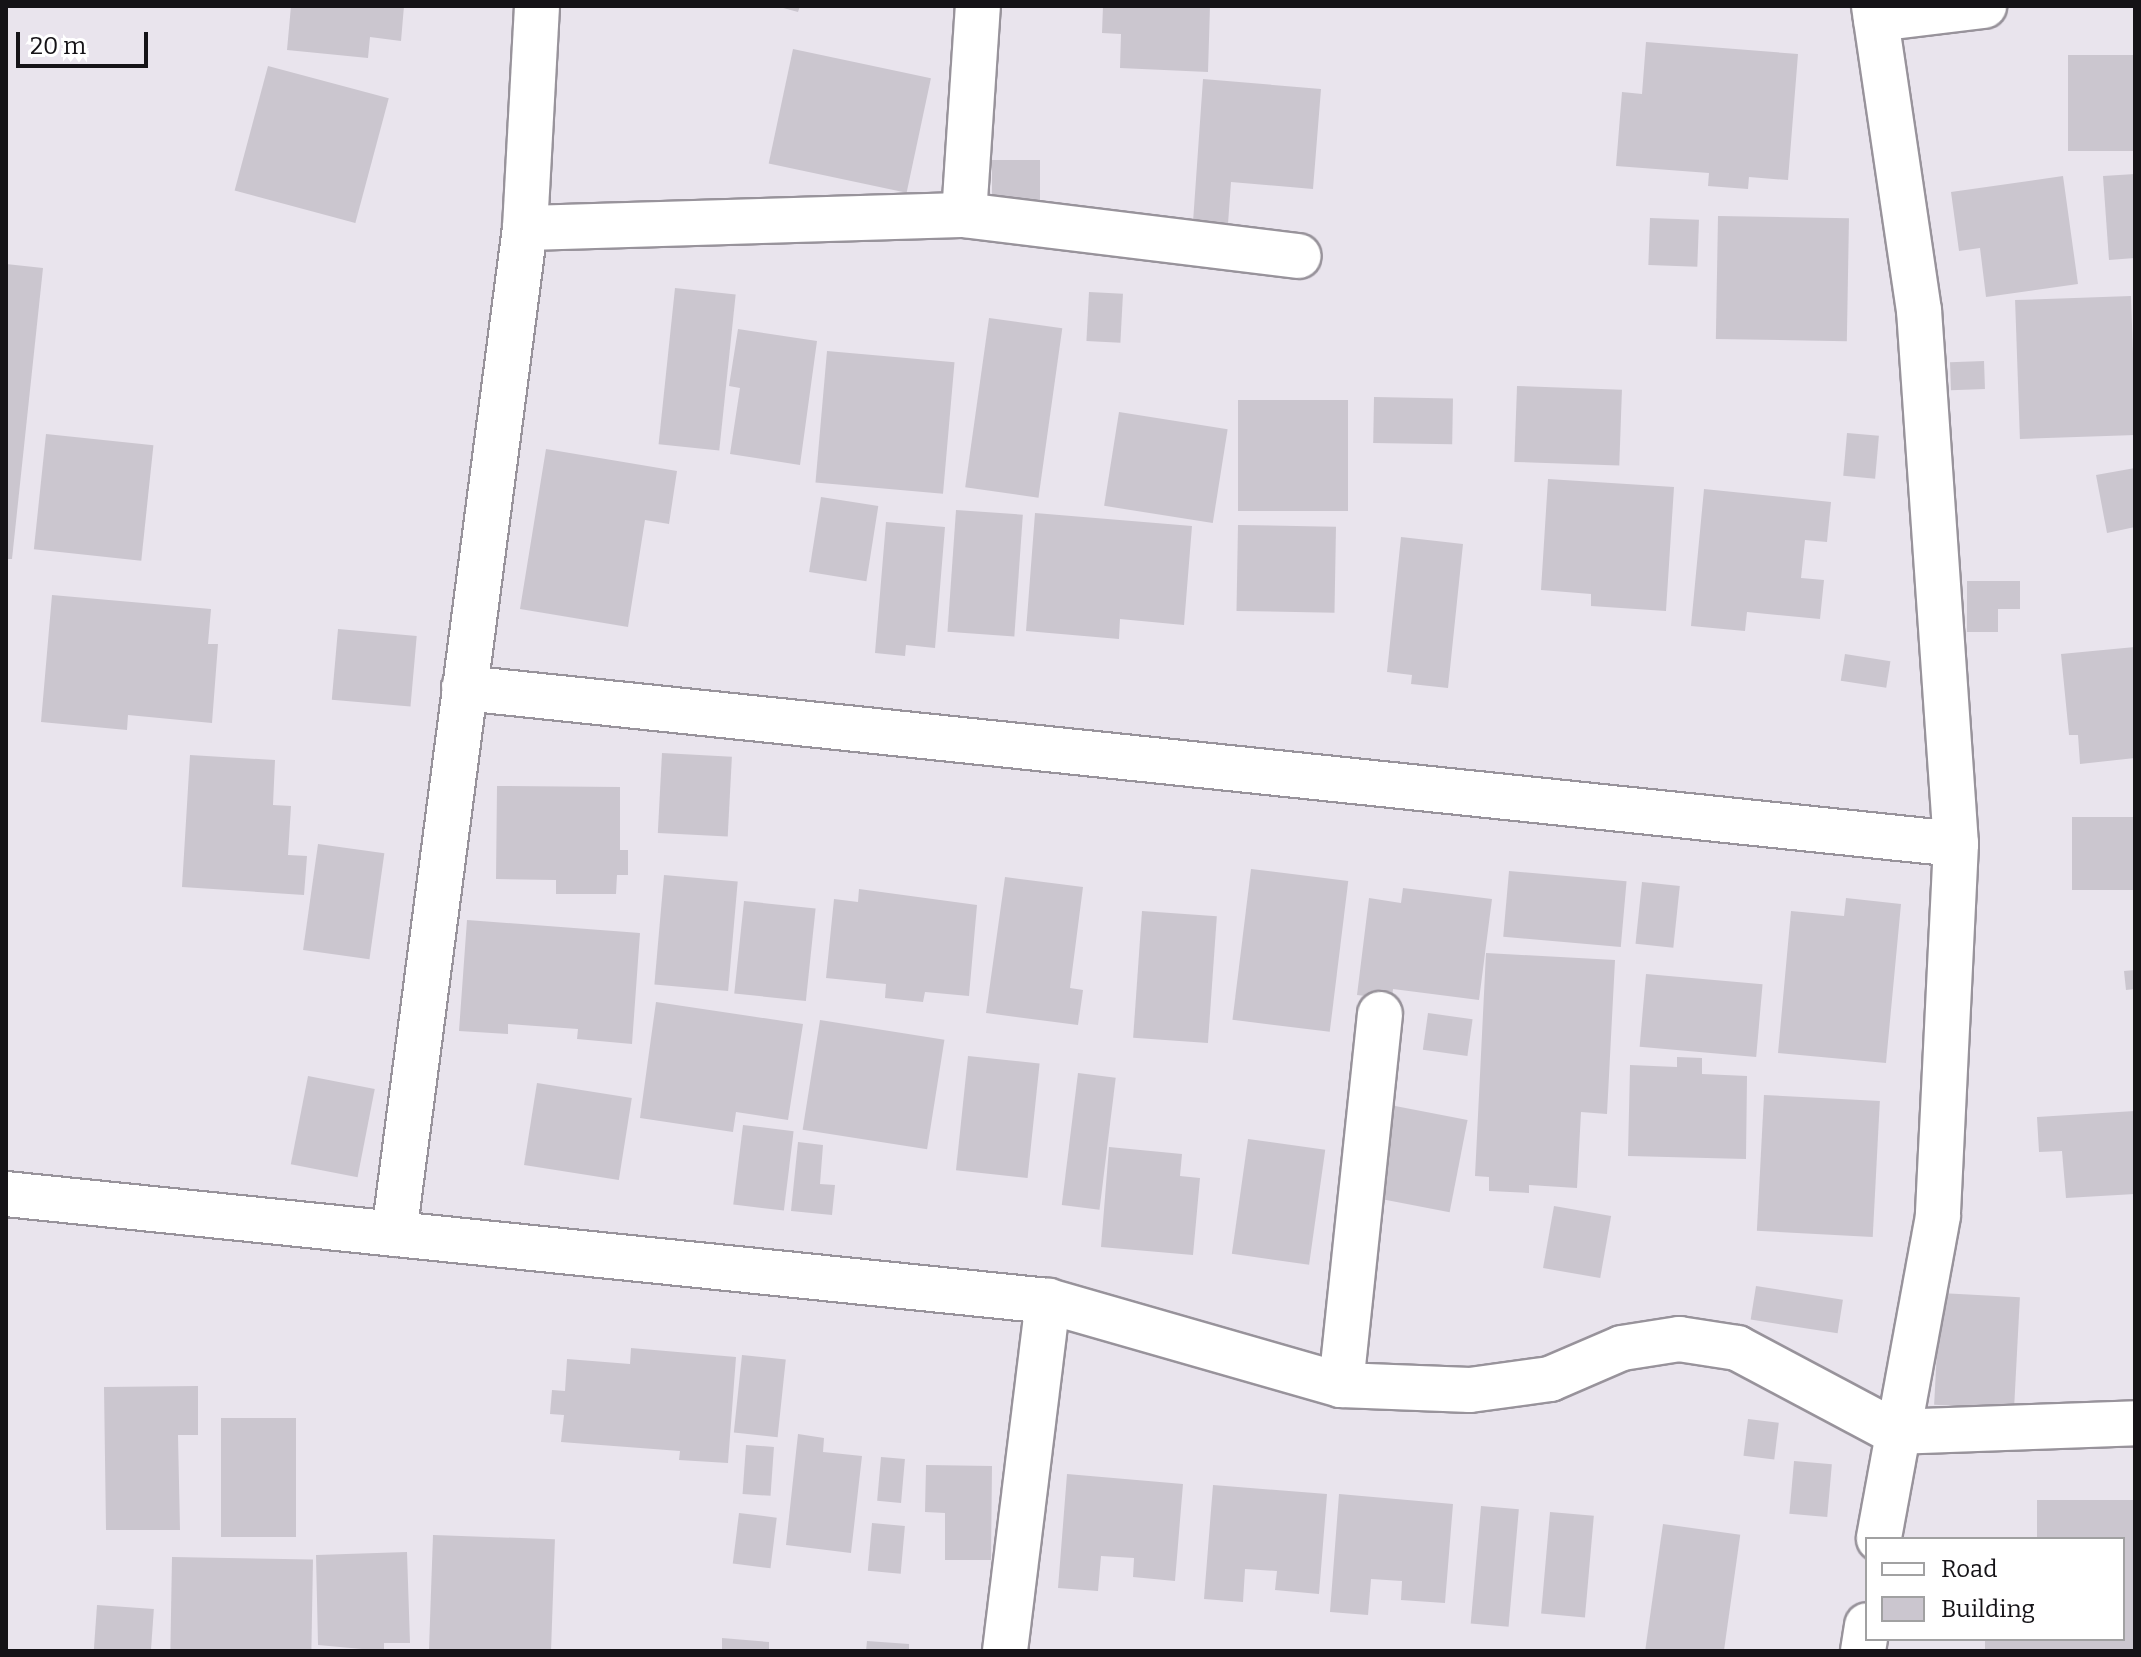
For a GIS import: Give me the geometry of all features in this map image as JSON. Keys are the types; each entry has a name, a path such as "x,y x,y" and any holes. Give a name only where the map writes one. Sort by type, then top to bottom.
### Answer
{"street":[{"path":"394,1234 525,228 537,6"},
{"path":"964,215 978,6"},
{"path":"1879,1537 1895,1432 1938,1216 1956,844 1919,310 1875,12 1984,6"},
{"path":"525,228 964,215 1298,256"},
{"path":"464,688 1956,844"},
{"path":"1341,1385 1380,1014"},
{"path":"6,1194 1048,1301 1341,1385 1470,1390 1550,1379 1622,1348 1679,1339 1737,1348 1895,1432 2135,1423"},
{"path":"1005,1651 1048,1301"}],"building":[{"path":"291,6 404,6 401,41 370,37 368,58 287,50"},
{"path":"776,6 800,6 798,12"},
{"path":"1103,6 1210,6 1208,72 1120,68 1121,34 1102,33"},
{"path":"1646,42 1798,54 1788,180 1749,177 1748,189 1708,186 1709,173 1616,166 1622,92 1642,94"},
{"path":"793,49 931,78 907,193 769,163"},
{"path":"2068,55 2135,55 2135,151 2068,151"},
{"path":"268,66 389,98 355,223 235,191"},
{"path":"1203,79 1321,89 1313,189 1231,182 1228,224 1193,222"},
{"path":"992,160 1040,160 1040,202 992,202"},
{"path":"2135,174 2135,258 2109,260 2103,176"},
{"path":"2063,176 2078,284 1986,297 1980,248 1959,251 1951,192"},
{"path":"1718,216 1849,218 1847,341 1716,339"},
{"path":"1650,218 1699,220 1697,267 1648,265"},
{"path":"6,264 43,268 12,559 6,559"},
{"path":"675,288 736,294 719,451 659,444"},
{"path":"1089,292 1123,294 1120,343 1086,341"},
{"path":"2131,296 2135,435 2020,439 2015,300"},
{"path":"989,318 1062,328 1038,498 965,487"},
{"path":"738,329 817,341 800,465 730,454 740,388 729,386"},
{"path":"827,351 955,362 943,494 815,482"},
{"path":"1984,361 1985,389 1951,390 1950,362"},
{"path":"1517,386 1622,390 1619,466 1514,462"},
{"path":"1374,397 1453,398 1452,444 1373,443"},
{"path":"1238,400 1348,400 1348,511 1238,511"},
{"path":"1119,412 1228,429 1213,523 1104,506"},
{"path":"1847,433 1879,436 1875,479 1843,476"},
{"path":"46,434 153,445 141,561 34,549"},
{"path":"546,449 677,471 669,524 645,520 628,627 520,609"},
{"path":"2135,468 2135,527 2107,533 2096,475"},
{"path":"1548,479 1674,487 1666,611 1591,606 1591,594 1541,590"},
{"path":"1704,489 1831,502 1827,542 1805,540 1801,578 1824,580 1820,619 1747,612 1745,631 1691,626"},
{"path":"821,497 878,506 866,581 809,572"},
{"path":"956,510 1023,515 1014,636 947,632"},
{"path":"1035,513 1192,526 1184,625 1120,619 1119,639 1026,631"},
{"path":"886,522 945,527 935,648 906,645 905,656 875,653"},
{"path":"1238,525 1336,527 1334,613 1236,611"},
{"path":"1401,537 1463,544 1448,688 1411,684 1412,675 1387,672"},
{"path":"1967,581 2020,581 2020,609 1998,609 1998,632 1967,632"},
{"path":"52,595 211,609 208,644 218,644 212,723 128,715 127,730 41,722"},
{"path":"338,629 417,636 411,707 332,700"},
{"path":"2135,647 2135,758 2080,764 2078,735 2069,735 2061,654"},
{"path":"1845,654 1890,661 1886,688 1841,681"},
{"path":"662,753 732,757 728,837 658,833"},
{"path":"190,755 275,760 273,805 291,806 288,855 307,856 304,895 182,887"},
{"path":"497,786 620,787 620,850 628,850 628,875 617,875 616,894 556,894 556,880 496,879"},
{"path":"2072,817 2135,817 2135,890 2072,890"},
{"path":"318,844 384,853 369,959 303,950"},
{"path":"1251,869 1348,881 1330,1032 1232,1020"},
{"path":"1509,871 1627,881 1621,947 1503,937"},
{"path":"664,875 738,881 728,991 654,985"},
{"path":"1005,877 1083,887 1070,988 1083,990 1078,1025 986,1013"},
{"path":"1642,882 1680,886 1673,948 1636,944"},
{"path":"1403,888 1492,899 1479,1000 1393,989 1392,999 1357,995 1369,898 1401,903"},
{"path":"859,889 977,905 969,996 925,992 923,1002 885,998 886,984 826,978 834,899 858,902"},
{"path":"1846,898 1901,904 1886,1063 1778,1053 1791,911 1844,916"},
{"path":"744,901 816,909 806,1001 734,993"},
{"path":"1142,911 1217,916 1208,1043 1133,1038"},
{"path":"467,920 640,933 632,1044 577,1039 578,1029 508,1024 508,1034 459,1031"},
{"path":"1486,953 1615,960 1607,1114 1581,1112 1577,1188 1529,1185 1529,1193 1489,1191 1489,1177 1475,1176"},
{"path":"2135,970 2135,989 2126,990 2124,971"},
{"path":"1646,974 1763,984 1756,1057 1640,1047"},
{"path":"656,1002 803,1024 788,1120 736,1112 733,1132 640,1118"},
{"path":"1428,1013 1473,1019 1467,1056 1423,1050"},
{"path":"820,1020 944,1040 927,1149 803,1130"},
{"path":"968,1056 1040,1064 1028,1178 956,1170"},
{"path":"1677,1057 1702,1058 1702,1074 1747,1076 1746,1159 1628,1156 1630,1065 1677,1067"},
{"path":"1078,1073 1116,1078 1100,1210 1062,1205"},
{"path":"308,1076 375,1089 358,1177 291,1164"},
{"path":"537,1083 632,1098 619,1180 524,1165"},
{"path":"1764,1095 1880,1101 1873,1237 1757,1231"},
{"path":"1390,1105 1468,1120 1450,1212 1372,1197"},
{"path":"2135,1111 2135,1194 2066,1198 2062,1151 2039,1152 2037,1117"},
{"path":"743,1125 794,1131 784,1211 733,1204"},
{"path":"1248,1139 1325,1150 1309,1265 1232,1254"},
{"path":"798,1142 823,1145 820,1184 835,1185 832,1215 791,1211"},
{"path":"1109,1147 1182,1154 1180,1176 1200,1178 1193,1255 1101,1247"},
{"path":"1554,1206 1611,1216 1600,1278 1543,1268"},
{"path":"1756,1286 1843,1300 1838,1333 1751,1320"},
{"path":"1940,1293 2020,1297 2014,1409 1934,1405"},
{"path":"631,1348 736,1357 728,1463 679,1460 680,1451 561,1442 564,1415 550,1414 552,1390 565,1391 567,1359 630,1364"},
{"path":"742,1355 786,1360 778,1437 734,1433"},
{"path":"198,1386 198,1435 178,1435 180,1530 106,1530 104,1387"},
{"path":"221,1418 296,1418 296,1537 221,1537"},
{"path":"1748,1419 1779,1423 1774,1460 1743,1456"},
{"path":"798,1434 824,1438 823,1452 862,1456 851,1553 786,1545"},
{"path":"746,1445 774,1447 771,1496 743,1494"},
{"path":"881,1457 905,1459 901,1503 877,1501"},
{"path":"1794,1461 1832,1464 1827,1517 1789,1514"},
{"path":"926,1465 992,1466 991,1560 945,1560 945,1513 925,1512"},
{"path":"1067,1474 1183,1484 1175,1581 1133,1577 1134,1558 1101,1556 1098,1591 1058,1588"},
{"path":"1213,1485 1327,1494 1319,1594 1275,1590 1277,1571 1245,1569 1243,1602 1204,1599"},
{"path":"1339,1494 1453,1504 1445,1603 1401,1600 1402,1581 1371,1579 1368,1615 1330,1612"},
{"path":"2037,1500 2135,1500 2135,1651 1985,1651 1985,1641 2125,1641 2125,1537 2037,1537"},
{"path":"1481,1506 1519,1509 1509,1627 1471,1624"},
{"path":"1550,1512 1594,1516 1585,1617 1541,1614"},
{"path":"739,1513 777,1518 771,1568 733,1564"},
{"path":"872,1523 905,1526 901,1574 868,1571"},
{"path":"1663,1524 1740,1535 1724,1651 1645,1651"},
{"path":"433,1535 555,1539 551,1651 429,1651"},
{"path":"407,1552 410,1643 384,1643 384,1651 318,1645 316,1555"},
{"path":"172,1557 313,1559 311,1651 170,1651"},
{"path":"97,1605 154,1609 151,1651 94,1651"},
{"path":"722,1638 769,1642 769,1651 722,1651"},
{"path":"867,1641 909,1644 909,1651 866,1651"}]}
